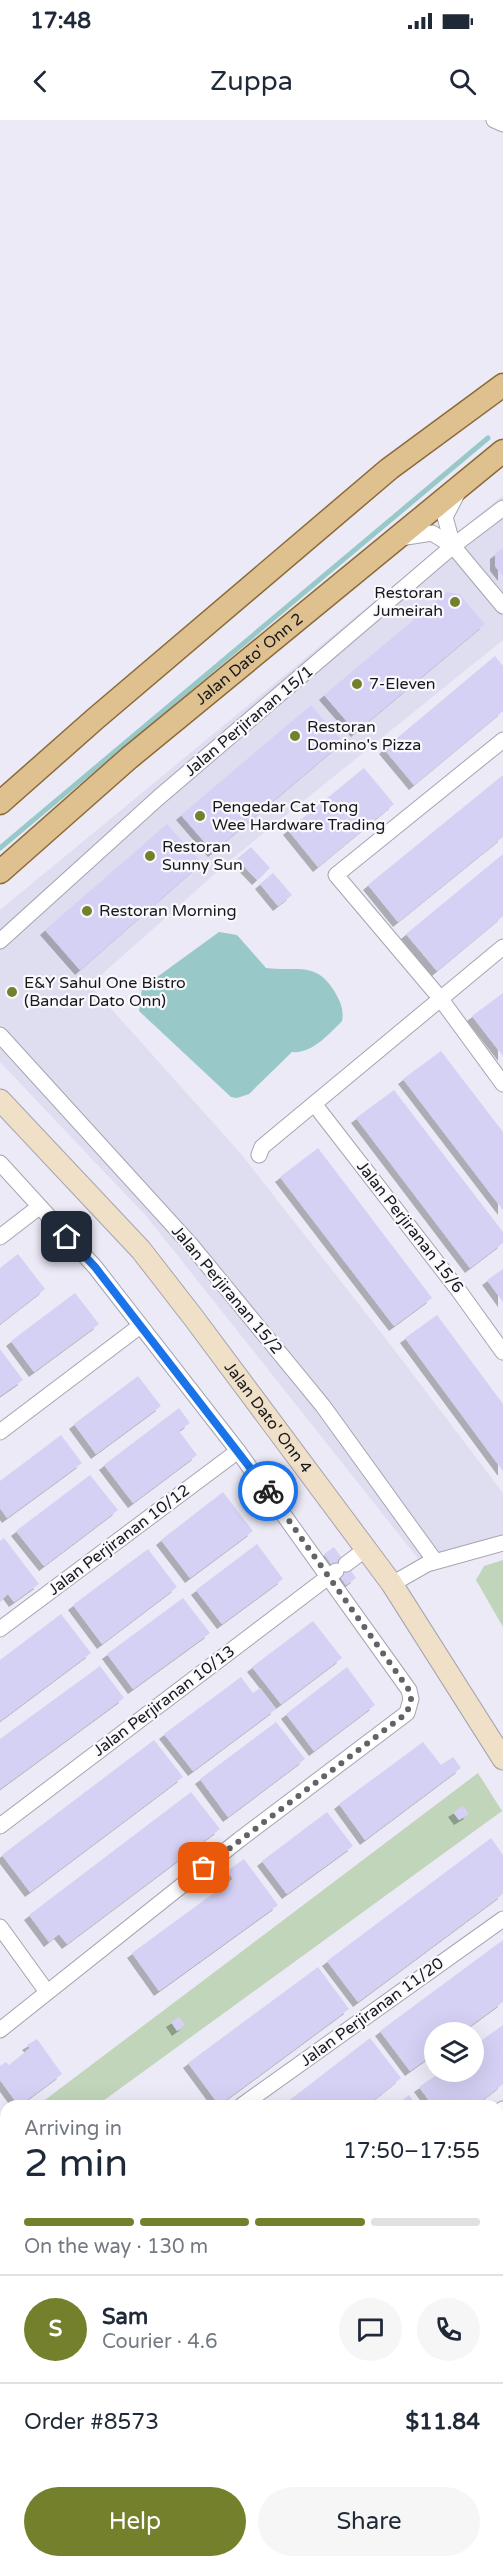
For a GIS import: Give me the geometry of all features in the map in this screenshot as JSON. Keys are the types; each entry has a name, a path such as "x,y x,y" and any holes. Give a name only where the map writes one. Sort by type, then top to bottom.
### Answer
{"main road":[{"path":"0,803 104,711 389,469 503,385"},
{"name":"Jalan Dato' Onn 2","path":"0,872 129,759 503,451"},
{"name":"Jalan Dato' Onn 4","path":"0,1100 141,1250 392,1584 503,1760"}],"street":[{"path":"494,120 503,124"},
{"path":"453,546 445,517 464,481"},
{"name":"Jalan Perjiranan 15/1","path":"0,941 158,798 453,546 503,508"},
{"path":"392,541 411,535 432,533 453,546 503,606"},
{"path":"503,740 336,875 440,999 503,1084"},
{"path":"259,1155 262,1148 503,947"},
{"name":"Jalan Perjiranan 15/2","path":"0,1035 191,1245 323,1406 435,1561"},
{"name":"Jalan Perjiranan 15/6","path":"315,1105 459,1291 503,1352"},
{"path":"0,1163 95,1267 238,1451 337,1570 409,1690 411,1699 407,1713 238,1840 0,2030"},
{"path":"0,1237 39,1207"},
{"path":"0,1432 140,1326"},
{"name":"Jalan Perjiranan 10/12","path":"0,1629 238,1451"},
{"path":"392,1584 435,1561 503,1543"},
{"name":"Jalan Perjiranan 10/13","path":"0,1826 366,1550"},
{"name":"Jalan Perjiranan 11/20","path":"249,2100 503,1918"},
{"path":"0,1927 47,1992"}],"shaded area":[{"path":"503,495 503,640 228,862 90,985 241,1154 503,1493 503,1535 420,1561 147,1217 0,1062 0,910"},
{"path":"219,932 237,935 266,968 306,970 322,976 336,994 342,1010 342,1021 326,1037 306,1050 292,1052 249,1094 237,1098 231,1097 139,1011 142,988"},
{"path":"503,1560 503,1627 476,1580 484,1566"},
{"path":"478,1773 502,1811 104,2100 45,2100"}],"building":[{"path":"503,548 503,576 495,566 495,554"},
{"path":"447,592 459,594 485,624 356,732 324,695"},
{"path":"495,656 503,666 503,711 414,785 384,749"},
{"path":"311,705 343,742 213,852 181,815"},
{"path":"364,768 394,804 318,867 288,830"},
{"path":"503,775 503,837 398,922 368,885"},
{"path":"167,824 202,863 80,970 45,930"},
{"path":"251,847 270,868 257,880 237,859"},
{"path":"503,854 503,916 437,971 406,934"},
{"path":"273,873 292,895 278,906 260,884"},
{"path":"503,993 503,1056 472,1016"},
{"path":"441,1051 503,1132 503,1210 403,1079"},
{"path":"394,1090 503,1232 503,1243 470,1268 356,1118"},
{"path":"318,1148 432,1298 394,1326 280,1177"},
{"path":"18,1254 45,1289 0,1324 0,1268"},
{"path":"503,1269 503,1302 487,1280"},
{"path":"75,1293 99,1324 34,1372 11,1341"},
{"path":"437,1315 503,1404 503,1471 405,1338"},
{"path":"0,1349 23,1380 0,1396"},
{"path":"138,1376 161,1406 96,1454 74,1424"},
{"path":"179,1408 190,1423 179,1431 197,1455 133,1503 104,1465"},
{"path":"61,1435 82,1463 7,1518 0,1508 0,1481"},
{"path":"90,1475 118,1510 44,1566 16,1531"},
{"path":"223,1492 253,1531 190,1578 161,1540"},
{"path":"4,1538 39,1584 14,1602 8,1594 0,1601 0,1541"},
{"path":"257,1544 283,1579 222,1624 196,1590"},
{"path":"334,1547 356,1578 346,1585 324,1554"},
{"path":"148,1549 177,1587 102,1644 73,1605"},
{"path":"183,1598 210,1633 133,1689 107,1654"},
{"path":"61,1614 91,1653 0,1721 0,1660"},
{"path":"313,1621 342,1658 281,1704 252,1667"},
{"path":"100,1666 124,1698 0,1789 0,1739"},
{"path":"347,1667 375,1705 314,1751 286,1714"},
{"path":"241,1677 253,1693 260,1688 276,1709 193,1771 164,1734"},
{"path":"276,1722 305,1759 228,1817 200,1779"},
{"path":"154,1740 183,1777 30,1892 2,1855"},
{"path":"423,1742 441,1765 453,1757 461,1768 365,1840 339,1804"},
{"path":"191,1792 220,1829 67,1944 59,1934 49,1942 29,1915"},
{"path":"463,1806 469,1814 459,1820 453,1812"},
{"path":"327,1812 353,1846 287,1894 262,1861"},
{"path":"491,1838 503,1855 503,1894 358,2002 327,1961"},
{"path":"244,1859 278,1905 159,1991 132,1953 233,1879 227,1871"},
{"path":"503,1940 503,2002 476,2022 424,2022 424,2061 410,2071 380,2031"},
{"path":"318,1967 349,2009 226,2100 215,2100 188,2063"},
{"path":"179,2017 185,2025 177,2031 171,2022"},
{"path":"503,2025 503,2084 483,2100 429,2100 419,2087 426,2082 484,2082 484,2039"},
{"path":"370,2038 401,2078 374,2100 290,2100"},
{"path":"37,2039 62,2074 27,2100 15,2100 0,2080 0,2066 6,2062 9,2065 30,2048 27,2045"},
{"path":"409,2095 413,2100 403,2100"}],"waterway":[{"path":"0,848 488,438"}],"way so far":[{"path":"204,1868 407,1713 410,1706 409,1690 268,1491"}],"place":[{"name":"Restoran Jumeirah","path":"455,602"},
{"name":"7-Eleven","path":"357,684"},
{"name":"Restoran Domino's Pizza","path":"295,736"},
{"name":"Pengedar Cat Tong Wee Hardware Trading","path":"200,816"},
{"name":"Restoran Sunny Sun","path":"150,856"},
{"name":"Restoran Morning","path":"87,911"},
{"name":"E&Y Sahul One Bistro (Bandar Dato Onn)","path":"12,992"}],"route":[{"path":"67,1237 95,1267 268,1491"}]}
